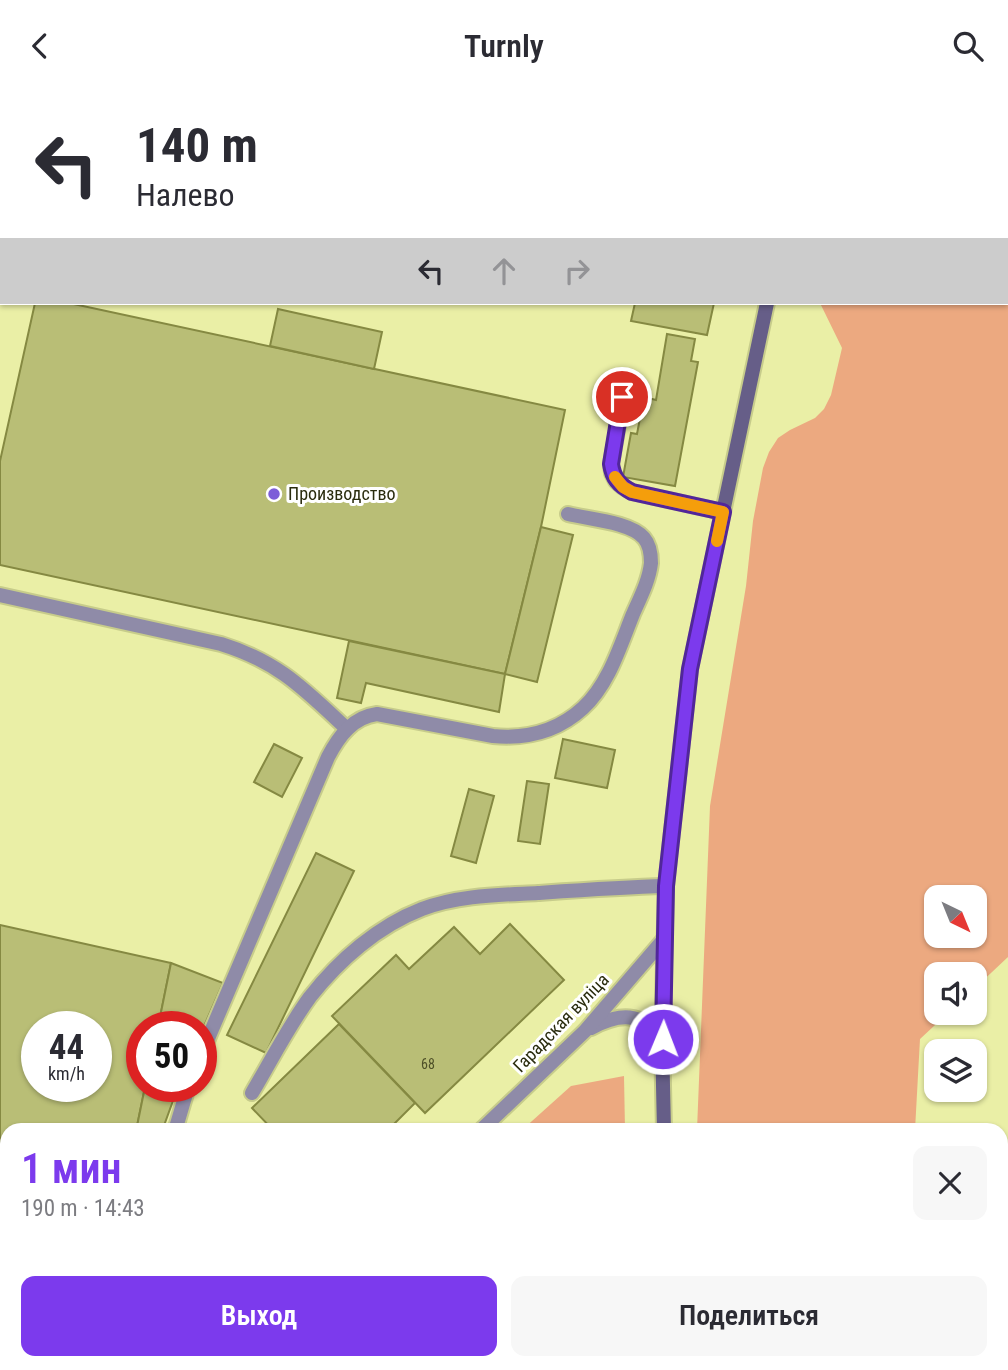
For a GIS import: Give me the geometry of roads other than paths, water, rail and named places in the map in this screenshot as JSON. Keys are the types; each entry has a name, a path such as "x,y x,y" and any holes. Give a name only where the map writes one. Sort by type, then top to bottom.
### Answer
{"main road":[{"path":"664,1123 666,886 690,669 767,305"}],"lane":[{"path":"622,397 611,464 616,481 632,492 723,512"},
{"path":"217,1017 328,757 347,729 360,719 377,715 493,736 526,736 555,726 582,709 593,697 615,660 646,583 651,561 650,550 645,539 627,527 568,514"},
{"path":"0,595 243,651 265,661 303,687 347,729"},
{"path":"252,1093 291,1025 310,998 351,954 398,921 423,909 477,897 666,886"},
{"name":"Гарадская вуліца","path":"488,1123 585,1031 665,938"},
{"path":"585,1031 613,1018 626,1017 648,1024 663,1039"},
{"path":"177,1123 184,1102"}],"place":[{"name":"Производство","path":"274,494"}]}
